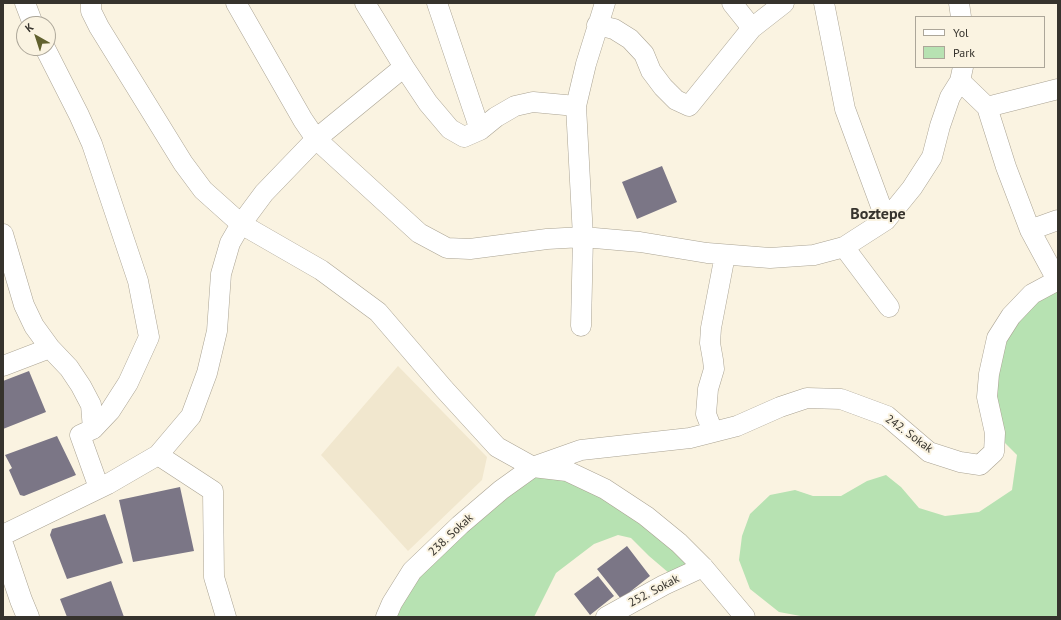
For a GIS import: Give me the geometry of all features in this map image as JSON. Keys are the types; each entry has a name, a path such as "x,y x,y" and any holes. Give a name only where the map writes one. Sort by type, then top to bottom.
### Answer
{"street":[{"path":"25,3 30,16"},
{"path":"91,3 92,11 99,27 183,163 203,190 242,224 321,270 378,312 444,389 497,447 533,467 567,471 605,489 657,525 679,543 703,567 745,617"},
{"path":"236,3 302,120 316,138 420,233 447,248 470,250 547,239 583,237 640,242 725,255 778,258 814,255 844,246 886,220 912,188 932,157 940,126 950,97 962,74 987,107 1006,167 1030,230 1058,280"},
{"path":"365,3 428,103 450,129 464,137 480,130 496,117 515,106 532,102 576,106"},
{"path":"437,3 480,130"},
{"path":"581,326 583,237 576,106 597,25 605,3"},
{"path":"732,3 752,28"},
{"path":"597,25 614,29 630,39 644,54 651,71 663,87 676,100 689,106 752,28 784,3"},
{"path":"824,3 845,109 886,220"},
{"path":"959,3 961,16"},
{"path":"49,56 92,144 138,282 149,337 128,383 110,410 93,429 80,435 99,488"},
{"path":"3,535 99,488 158,455 191,416 207,373 217,330 221,274 230,243 242,224 264,193 316,138 404,67"},
{"path":"987,107 1058,89"},
{"path":"1030,230 1058,220"},
{"path":"3,234 24,306 34,326 50,348 69,368 81,386 91,405 93,429"},
{"path":"844,246 889,308"},
{"path":"713,432 706,414 708,389 714,370 710,335 725,255"},
{"name":"242. Sokak","path":"533,467 581,450 690,438 737,426 780,407 807,398 841,399 887,416 929,452 960,462 980,465 994,452 995,433 987,397 989,374 997,338 1011,316 1032,294 1058,280"},
{"path":"3,366 50,348"},
{"path":"158,455 213,491 214,577 226,617"},
{"name":"238. Sokak","path":"386,617 392,603 412,571 460,524 501,490 533,467"},
{"path":"3,547 28,617"},
{"name":"252. Sokak","path":"606,617 664,585 703,567"}],"shaded area":[{"path":"398,366 487,457 482,480 408,551 321,455"}],"green space":[{"path":"1058,280 1058,617 806,617 779,612 750,589 739,560 742,536 750,514 770,495 795,490 813,496 841,496 867,481 886,475 901,487 919,508 945,516 979,512 1012,490 1017,455 995,433 997,338"},
{"path":"533,467 567,471 703,567 676,579 631,538 618,535 594,544 556,573 534,617 386,617 392,603"}],"building":[{"path":"662,166 677,202 637,219 622,182"},
{"path":"29,371 46,412 3,429 3,381"},
{"path":"57,436 76,475 24,496 20,495 9,470 12,468 5,455"},
{"path":"180,487 194,551 133,562 119,500"},
{"path":"105,514 123,563 67,579 50,535 52,529"},
{"path":"627,546 650,576 621,599 597,569"},
{"path":"598,576 614,596 590,615 574,594"},
{"path":"111,581 124,617 67,617 60,599"}],"district":[{"name":"Boztepe","path":"878,214"}]}
